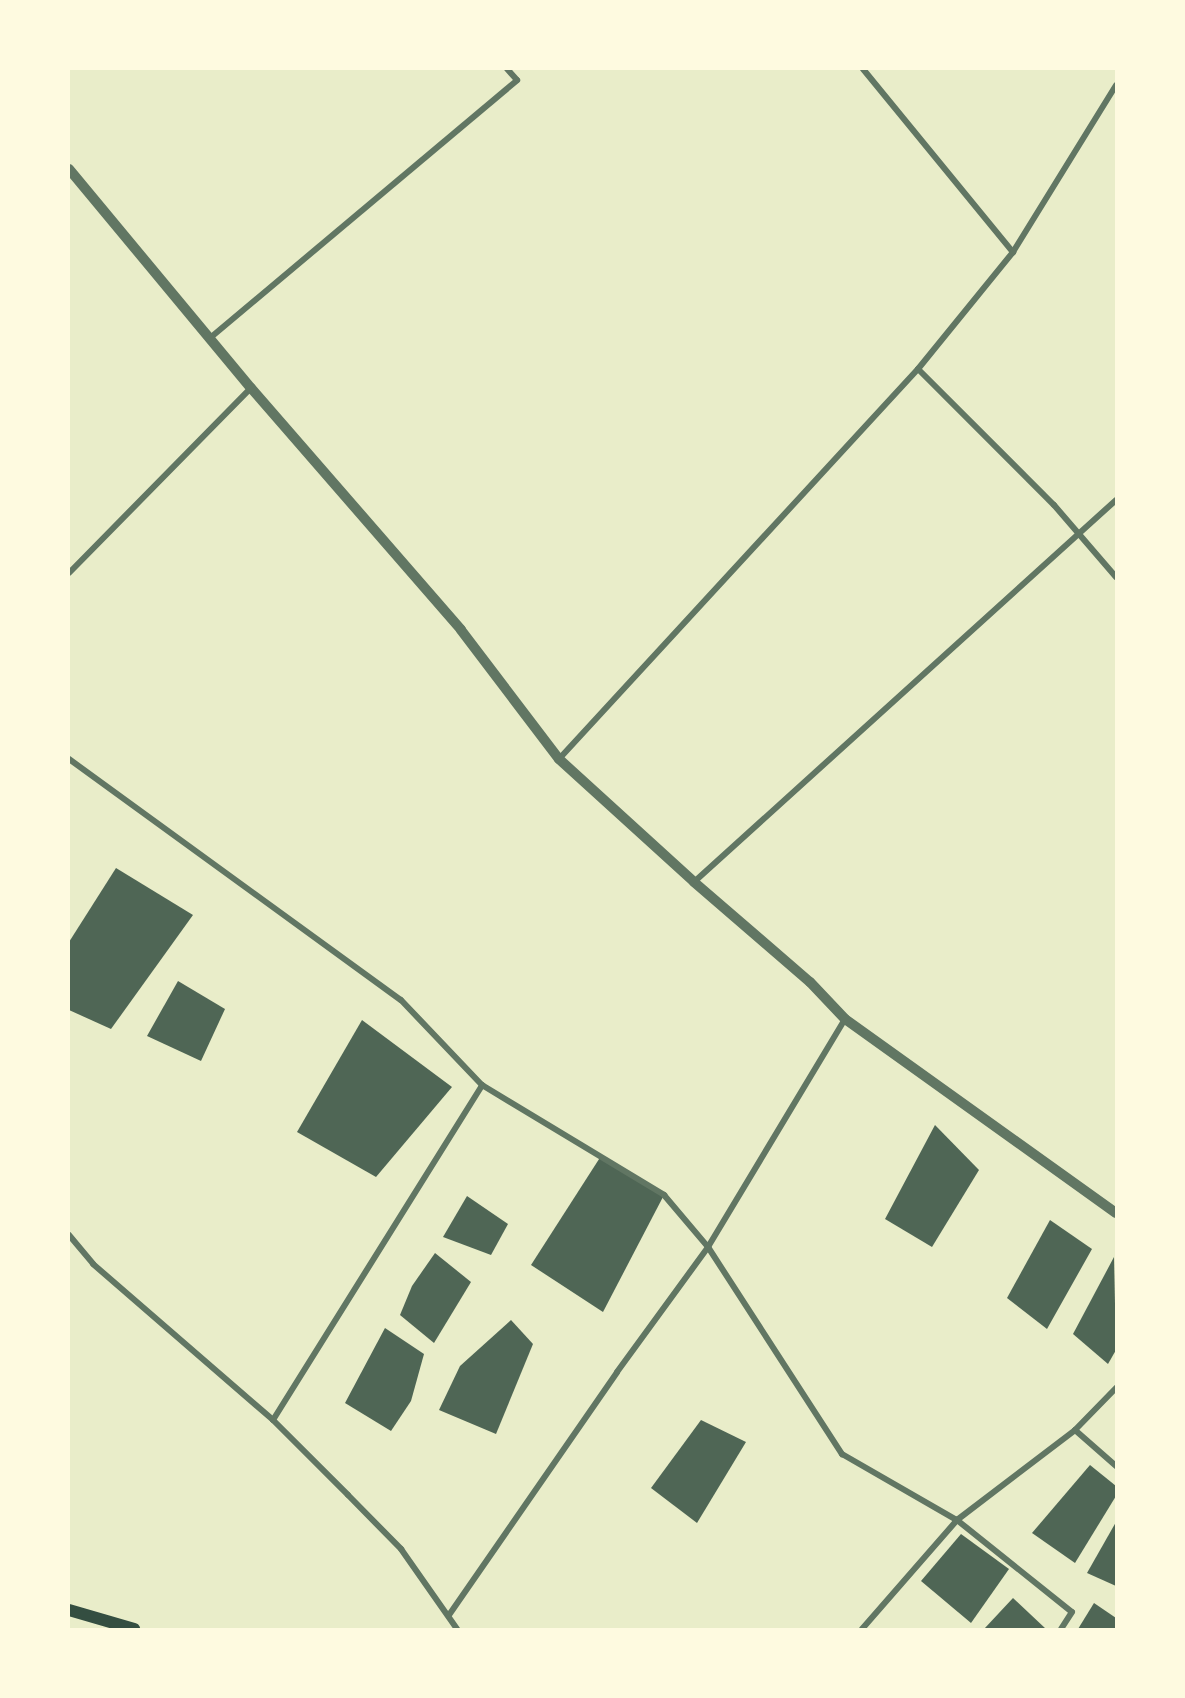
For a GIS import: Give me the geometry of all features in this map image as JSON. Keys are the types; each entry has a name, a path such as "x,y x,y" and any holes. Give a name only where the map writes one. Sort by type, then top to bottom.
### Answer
{"main road":[{"path":"69,1610 134,1629"}],"street":[{"path":"210,338 517,80 507,69"},
{"path":"863,69 1013,252"},
{"path":"559,759 918,369 1013,252 1116,85"},
{"path":"69,169 251,388 461,630 559,759 694,882 810,982 846,1019 1116,1213"},
{"path":"918,369 1054,505 1116,577"},
{"path":"69,573 251,388"},
{"path":"694,882 1116,500"},
{"path":"69,759 401,1000 482,1085 664,1195 708,1247 842,1454 957,1520 1072,1612 1061,1629"},
{"path":"449,1615 617,1372 708,1247 846,1019"},
{"path":"273,1420 482,1085"},
{"path":"69,1235 93,1264 273,1420 401,1549 457,1629"},
{"path":"862,1629 957,1520 1075,1430 1116,1388"},
{"path":"1075,1430 1116,1466"}],"building":[{"path":"116,868 193,915 111,1029 69,1010 69,942"},
{"path":"178,981 225,1009 201,1061 147,1036"},
{"path":"362,1020 452,1087 376,1177 297,1132"},
{"path":"935,1125 979,1170 932,1247 885,1219"},
{"path":"601,1156 664,1195 603,1312 531,1265"},
{"path":"467,1196 508,1224 491,1255 443,1237"},
{"path":"1050,1220 1092,1249 1047,1329 1007,1298"},
{"path":"435,1253 471,1282 434,1343 400,1315 412,1286"},
{"path":"1114,1257 1116,1350 1108,1364 1073,1334"},
{"path":"511,1320 533,1344 496,1434 439,1410 460,1366"},
{"path":"385,1328 424,1354 411,1401 391,1431 345,1403"},
{"path":"701,1420 746,1442 697,1523 651,1488"},
{"path":"1090,1465 1116,1486 1116,1496 1075,1563 1032,1533"},
{"path":"1116,1522 1116,1586 1087,1573"},
{"path":"961,1534 1009,1569 971,1623 921,1581"},
{"path":"1013,1598 1046,1629 984,1629"},
{"path":"1094,1603 1116,1618 1116,1629 1078,1629"}]}
